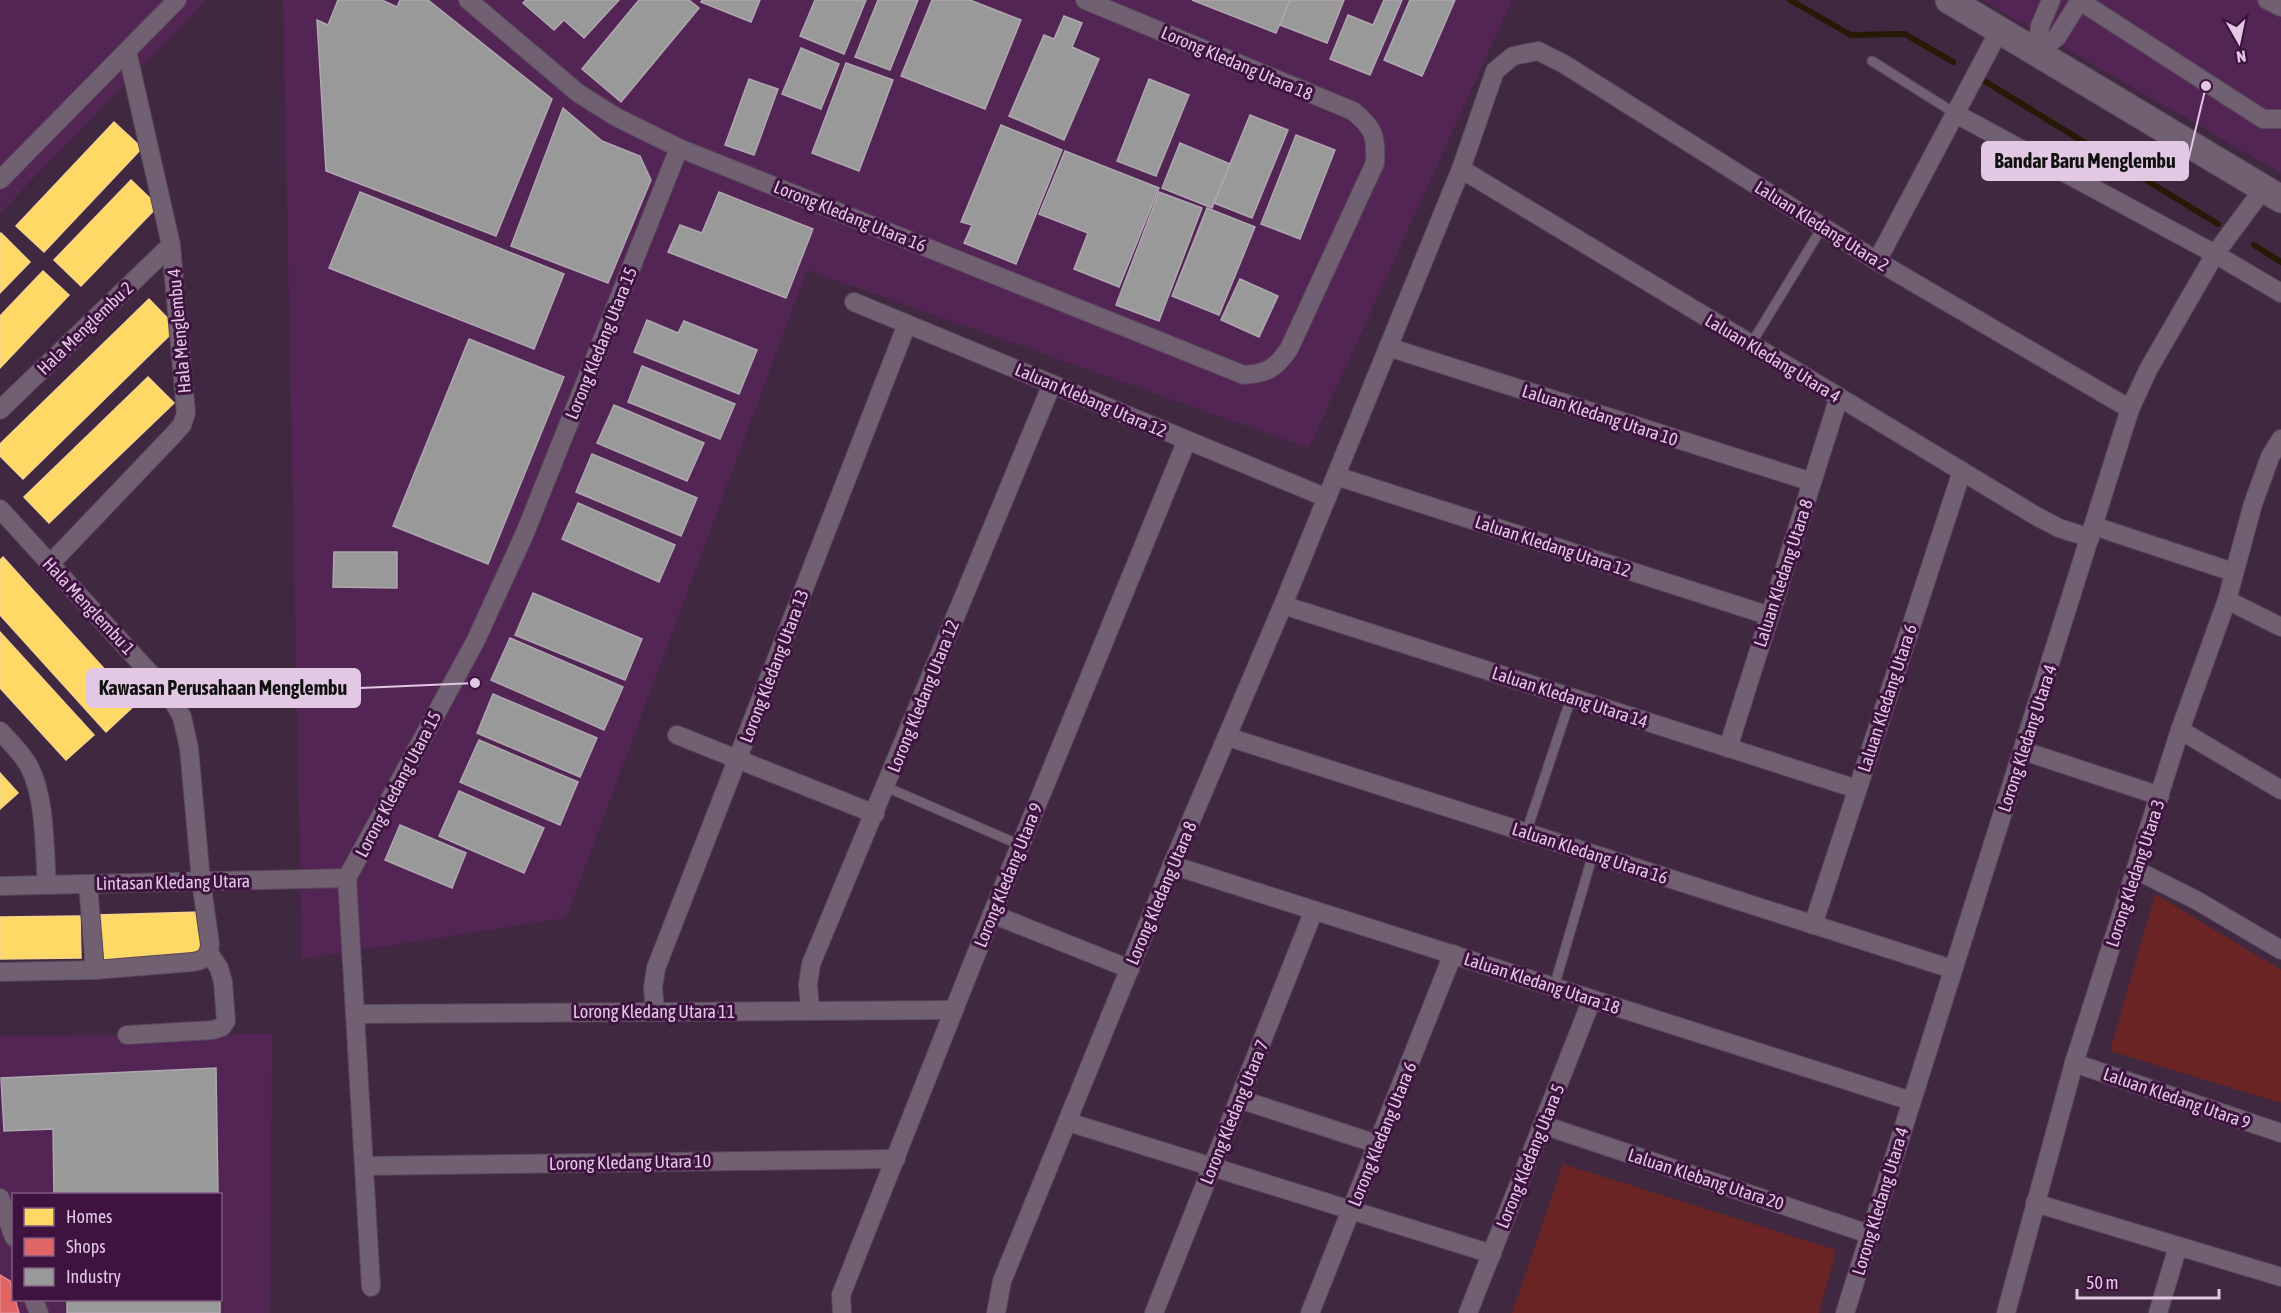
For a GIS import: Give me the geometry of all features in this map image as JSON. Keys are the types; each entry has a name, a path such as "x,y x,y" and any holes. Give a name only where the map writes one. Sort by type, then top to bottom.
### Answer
{"street":[{"path":"0,180 177,0"},
{"name":"Lorong Kledang Utara 16","path":"468,0 578,93 616,117 679,148 1244,375 1262,374"},
{"name":"Lorong Kledang Utara 18","path":"1085,0 1353,111 1369,124 1376,140 1375,163 1289,349 1277,366 1262,374"},
{"path":"1948,0 2273,194"},
{"path":"2037,52 2040,26 2051,0"},
{"path":"2037,52 2057,37 2080,0 2263,118 2281,119"},
{"path":"2267,0 2281,7"},
{"path":"1876,261 1999,31"},
{"name":"Hala Menglembu 4","path":"50,564 182,424 186,413 171,245 127,51"},
{"name":"Laluan Kledang Utara 2","path":"1513,56 1538,51 1564,64 1876,261 2130,409"},
{"name":"Lorong Kledang Utara 8","path":"996,1313 1002,1281 1172,865 1228,737 1336,476 1461,169 1495,71 1513,56"},
{"path":"1956,114 2215,254 2281,293"},
{"name":"Lorong Kledang Utara 15","path":"371,1287 347,878 476,640 525,533 679,148"},
{"name":"Laluan Kledang Utara 4","path":"1461,169 2036,516 2059,528 2092,532 2233,572"},
{"name":"Lorong Kledang Utara 4","path":"1845,1313 2130,409 2148,370 2215,254 2273,194"},
{"name":"Hala Menglembu 2","path":"0,410 171,245"},
{"name":"Laluan Klebang Utara 12","path":"854,302 1327,498"},
{"name":"Lorong Kledang Utara 13","path":"655,1011 653,988 656,968 907,324"},
{"name":"Laluan Kledang Utara 10","path":"1388,347 1812,482"},
{"name":"Lorong Kledang Utara 12","path":"810,1010 808,984 811,964 1052,384"},
{"name":"Laluan Kledang Utara 8","path":"1728,748 1839,398"},
{"name":"Lorong Kledang Utara 3","path":"2006,1313 2074,1063 2180,730 2227,600 2253,504 2276,460 2281,439"},
{"name":"Lorong Kledang Utara 9","path":"842,1313 841,1295 992,914 1187,440"},
{"name":"Laluan Kledang Utara 6","path":"1813,925 1962,471"},
{"name":"Laluan Kledang Utara 12","path":"1336,476 1770,616"},
{"name":"Hala Menglembu 1","path":"0,509 169,694 182,717 189,748 201,881 210,944 209,953"},
{"path":"2227,600 2281,627"},
{"name":"Laluan Kledang Utara 14","path":"1283,605 1857,789"},
{"path":"2180,730 2281,790"},
{"path":"0,731 29,765 36,782 40,798 47,885"},
{"path":"678,735 875,814"},
{"name":"Laluan Kledang Utara 16","path":"1228,737 1952,969"},
{"path":"2024,751 2160,796"},
{"name":"Laluan Kledang Utara 18","path":"1172,865 1911,1101"},
{"path":"2136,870 2196,900 2281,950"},
{"name":"Lintasan Kledang Utara","path":"0,886 347,878"},
{"path":"88,884 95,970"},
{"name":"Lorong Kledang Utara 7","path":"1154,1313 1314,910"},
{"path":"992,914 1130,969"},
{"path":"0,972 95,970 193,962 202,961 209,953 219,968 224,982 226,1021 222,1027 213,1030 127,1035"},
{"name":"Lorong Kledang Utara 6","path":"1310,1313 1453,954"},
{"name":"Lorong Kledang Utara 5","path":"1468,1313 1592,999"},
{"name":"Lorong Kledang Utara 11","path":"355,1014 954,1010"},
{"name":"Laluan Kledang Utara 9","path":"2074,1063 2281,1132"},
{"path":"1239,1099 1377,1144"},
{"path":"1068,1122 1492,1254"},
{"name":"Laluan Klebang Utara 20","path":"1543,1125 1869,1234"},
{"name":"Lorong Kledang Utara 10","path":"364,1166 896,1159"},
{"path":"0,1201 12,1232"},
{"path":"2035,1203 2281,1276"},
{"path":"2158,1313 2178,1246"}],"lane":[{"path":"1872,61 1956,114"},
{"path":"1751,344 1823,226"},
{"path":"1526,832 1570,698"},
{"path":"886,787 1020,845"},
{"path":"1554,987 1593,854"}],"shaded area":[{"path":"0,0 206,0 0,213"},
{"path":"283,0 1512,0 1309,448 807,270 566,918 302,959"},
{"path":"1982,0 2281,0 2281,173"},
{"path":"2155,894 2281,970 2281,1103 2110,1051"},
{"path":"272,1034 270,1313 0,1313 0,1036"},
{"path":"1563,1164 1836,1250 1819,1313 1512,1313"}],"building: Homes":[{"path":"114,122 142,148 44,252 16,226"},
{"path":"131,180 158,206 81,286 54,260"},
{"path":"0,234 30,262 0,293"},
{"path":"43,271 69,295 0,368 0,316"},
{"path":"149,299 177,328 23,479 0,456 0,444"},
{"path":"148,377 174,403 49,523 24,497"},
{"path":"3,557 136,704 106,732 0,615 0,560"},
{"path":"0,632 94,735 66,760 0,688"},
{"path":"0,773 18,793 0,809"},
{"path":"200,912 201,958 98,961 97,915"},
{"path":"80,916 81,958 0,959 0,917"}],"building: Shops":[{"path":"0,1275 10,1281 12,1301 16,1301 19,1313 0,1313"}],"building: Industry":[{"path":"338,0 382,0 397,7 400,0 428,0 552,99 496,236 326,171 317,20 328,25"},
{"path":"526,0 619,0 584,38 564,20 554,30 523,3"},
{"path":"639,0 689,0 699,8 621,102 582,69"},
{"path":"702,0 760,0 751,22 701,2"},
{"path":"815,0 866,0 844,54 800,36"},
{"path":"878,0 918,0 890,70 855,57"},
{"path":"932,0 970,0 1021,20 985,109 901,76"},
{"path":"1192,0 1290,0 1276,33"},
{"path":"1290,0 1344,0 1327,43 1280,25"},
{"path":"1384,0 1402,0 1370,75 1330,59 1348,15 1373,25"},
{"path":"1410,0 1455,0 1422,76 1384,60"},
{"path":"1064,16 1082,23 1072,47 1099,59 1064,140 1009,116 1044,35 1054,39"},
{"path":"801,48 839,64 821,109 782,94"},
{"path":"846,63 893,80 859,171 812,153"},
{"path":"749,79 778,89 754,155 725,145"},
{"path":"1149,79 1189,95 1156,176 1117,161"},
{"path":"563,108 602,141 640,156 651,180 608,283 511,246"},
{"path":"1250,115 1288,130 1252,218 1214,203"},
{"path":"1001,125 1062,150 1016,264 964,243 972,225 961,222"},
{"path":"1296,135 1335,150 1300,239 1261,224"},
{"path":"1180,143 1230,164 1212,208 1162,188"},
{"path":"1065,151 1159,188 1119,287 1074,269 1088,233 1039,214"},
{"path":"360,192 564,274 534,349 329,268"},
{"path":"719,192 813,229 786,298 668,252 680,225 702,233"},
{"path":"1159,192 1202,208 1159,321 1116,305"},
{"path":"1207,208 1255,227 1219,315 1172,296"},
{"path":"1240,279 1278,296 1259,337 1221,320"},
{"path":"647,320 678,333 684,321 757,350 739,394 634,352"},
{"path":"469,339 564,377 488,564 393,526"},
{"path":"642,366 735,404 720,439 628,402"},
{"path":"614,405 704,443 687,481 597,443"},
{"path":"592,454 697,498 681,536 576,492"},
{"path":"578,503 675,545 659,582 562,539"},
{"path":"334,552 397,552 397,588 333,587"},
{"path":"533,593 642,639 625,680 515,635"},
{"path":"510,638 623,687 604,730 491,680"},
{"path":"493,694 597,738 580,777 477,733"},
{"path":"479,740 578,782 560,825 460,782"},
{"path":"459,791 544,828 524,873 439,836"},
{"path":"400,825 466,853 452,888 385,860"},
{"path":"216,1068 218,1193 54,1193 53,1129 4,1131 1,1078"},
{"path":"67,1301 220,1301 220,1313 67,1313"}],"waterway":[{"path":"1790,0 1851,35 1905,34 1953,62"},
{"path":"1986,82 2218,224"},
{"path":"2254,245 2281,262"}],"place":[{"name":"Bandar Baru Menglembu","path":"2206,86"},
{"name":"Kawasan Perusahaan Menglembu","path":"475,683"}]}
